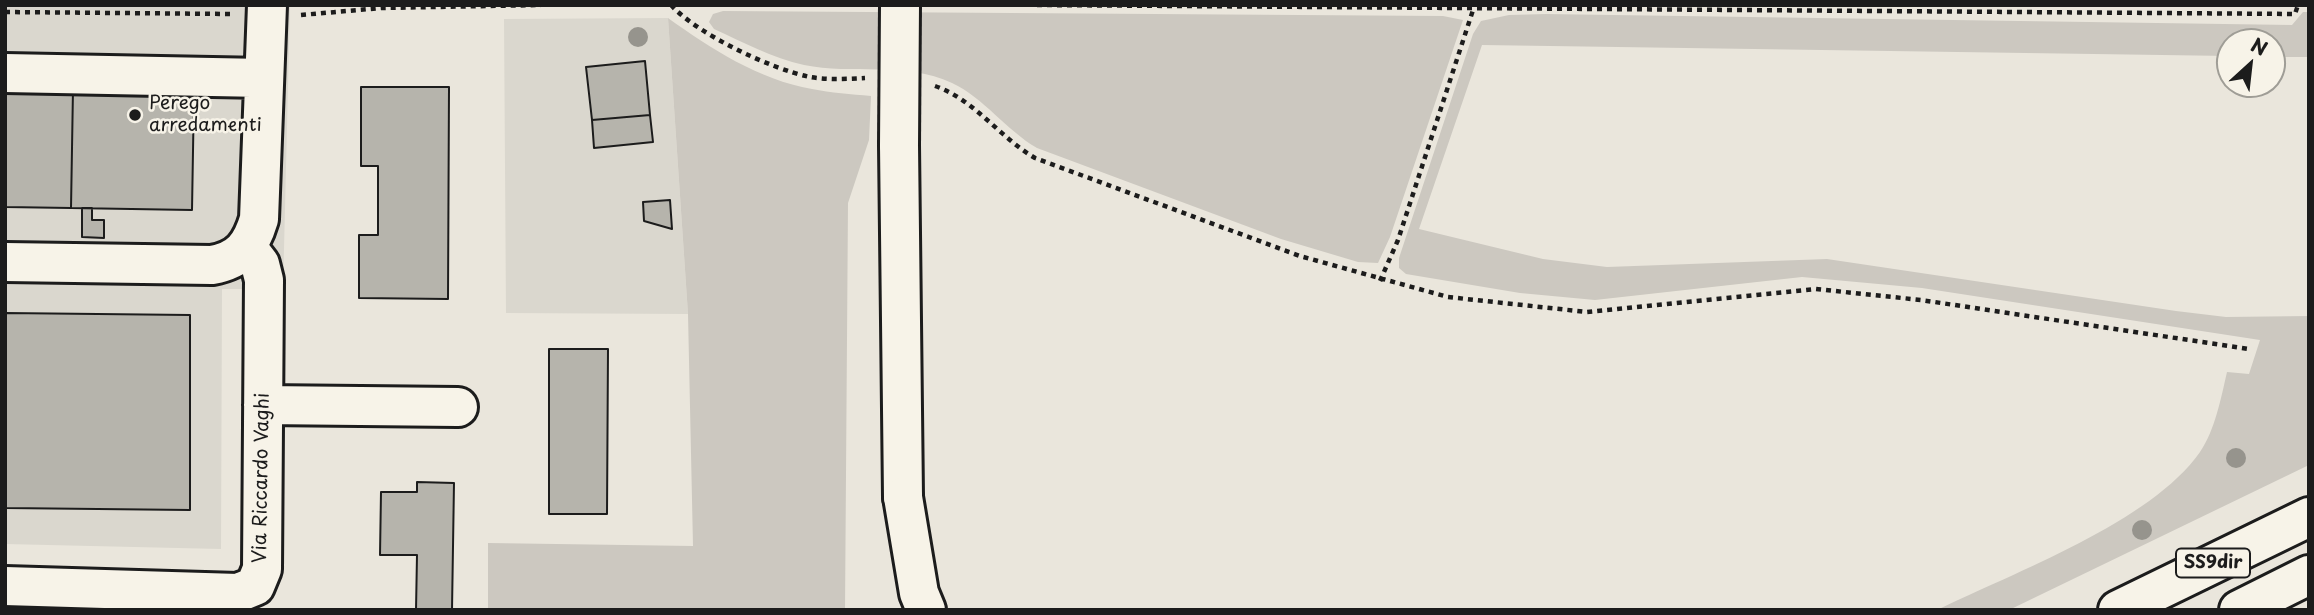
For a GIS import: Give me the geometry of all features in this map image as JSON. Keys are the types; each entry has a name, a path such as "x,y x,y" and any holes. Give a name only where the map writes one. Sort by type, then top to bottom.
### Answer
{"main road":[{"path":"5,261 212,265 229,262 247,247 259,219 267,5"},
{"path":"901,5 899,145 903,497 919,593 910,608"},
{"path":"5,73 264,78"},
{"name":"Via Riccardo Vaghi","path":"5,586 98,599 237,593 254,586 261,569 264,280 260,264 247,247"},
{"path":"263,405 458,407"},
{"name":"SS9dir","path":"2118,610 2309,517"},
{"name":"SS9dir","path":"2239,610 2309,575"}],"path":[{"path":"671,5 690,23 712,37 784,69 811,77 874,78"},
{"path":"1037,5 2295,14 2298,5"},
{"path":"1380,281 1398,240 1474,7"},
{"path":"928,83 953,92 1018,148 1035,158 1300,256 1380,281 1448,297 1587,312 1657,307 1768,292 1828,290 1921,299 2249,349"}],"shaded area":[{"path":"5,5 290,5 283,289 222,289 221,549 5,544"},
{"path":"723,11 1443,16 1463,20 1390,237 1378,263 1358,262 1281,239 1037,148 964,89 934,76 897,70 822,68 769,54 714,29 709,22 713,14"},
{"path":"2303,12 2309,12 2309,57 2286,57 2286,28 2216,28 2216,56 1482,45 1419,229 1543,259 1607,267 1827,259 2226,317 2309,316 2309,465 2009,610 1937,610 2042,562 2116,523 2178,477 2200,452 2210,434 2227,372 2249,374 2260,340 1922,288 1802,277 1595,300 1520,293 1406,274 1399,268 1399,258 1473,34 1481,21 1509,15 1546,14 2292,25"},
{"path":"668,18 688,314 506,313 504,19"},
{"path":"668,18 718,51 773,78 819,90 871,96 869,140 848,203 845,610 488,610 488,543 693,546 688,314"}],"building":[{"path":"645,61 650,115 592,120 586,67"},
{"path":"361,87 449,87 448,299 359,298 359,235 378,235 378,166 361,166"},
{"path":"5,88 73,89 71,208 5,207"},
{"path":"73,89 194,92 192,210 71,208"},
{"path":"650,115 653,142 594,148 592,120"},
{"path":"670,200 672,229 644,221 643,202"},
{"path":"82,208 92,208 92,220 104,220 104,238 82,237"},
{"path":"5,313 190,315 190,510 5,508"},
{"path":"549,349 608,349 607,514 549,514"},
{"path":"417,482 454,483 452,610 416,610 417,555 380,555 381,492 417,492"}],"place":[{"name":"Perego arredamenti","path":"135,115"}]}
